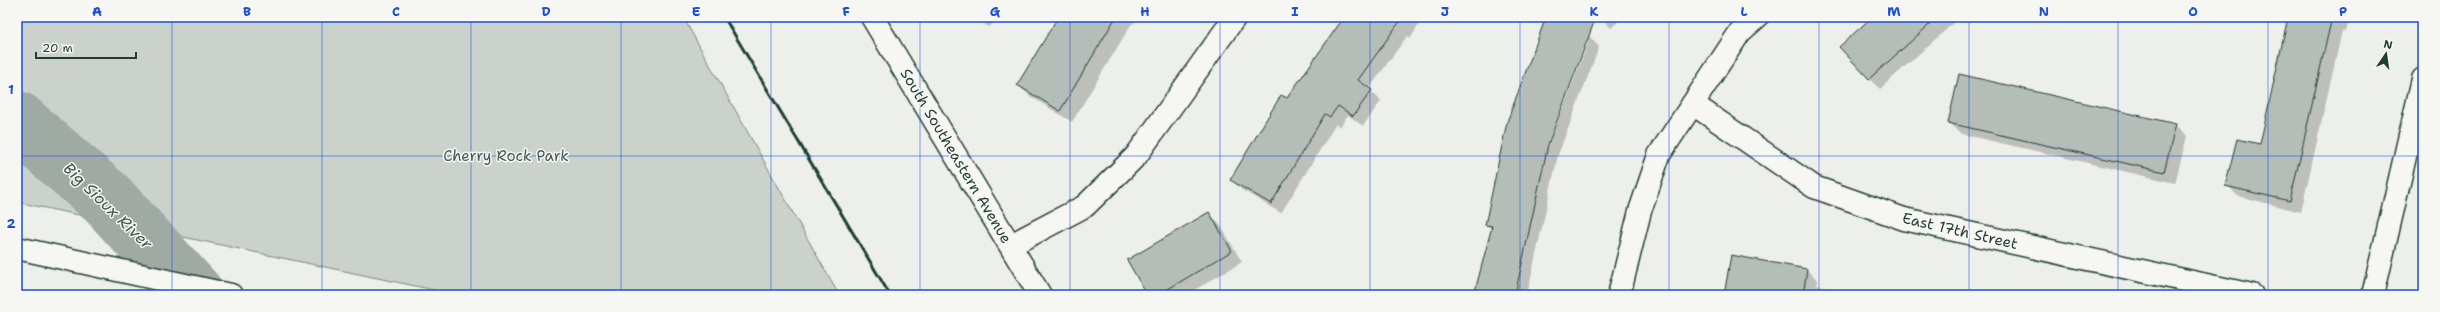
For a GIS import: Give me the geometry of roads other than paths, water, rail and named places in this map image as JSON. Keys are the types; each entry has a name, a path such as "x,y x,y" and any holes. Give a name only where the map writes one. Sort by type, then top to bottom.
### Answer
{"street":[{"name":"South Southeastern Avenue","path":"872,17 1040,295"},
{"path":"1011,245 1085,206 1136,156 1235,17"},
{"path":"1619,295 1640,211 1659,155 1740,32 1757,17"},
{"path":"2373,295 2423,79"},
{"name":"East 17th Street","path":"1693,104 1814,187 1904,219 2252,295"},
{"path":"17,248 231,295"}],"waterway":[{"name":"Big Sioux River","path":"17,121 107,199 195,295"}],"railway":[{"path":"724,17 890,295"}],"park label":[{"name":"Cherry Rock Park","path":"506,156"}]}
